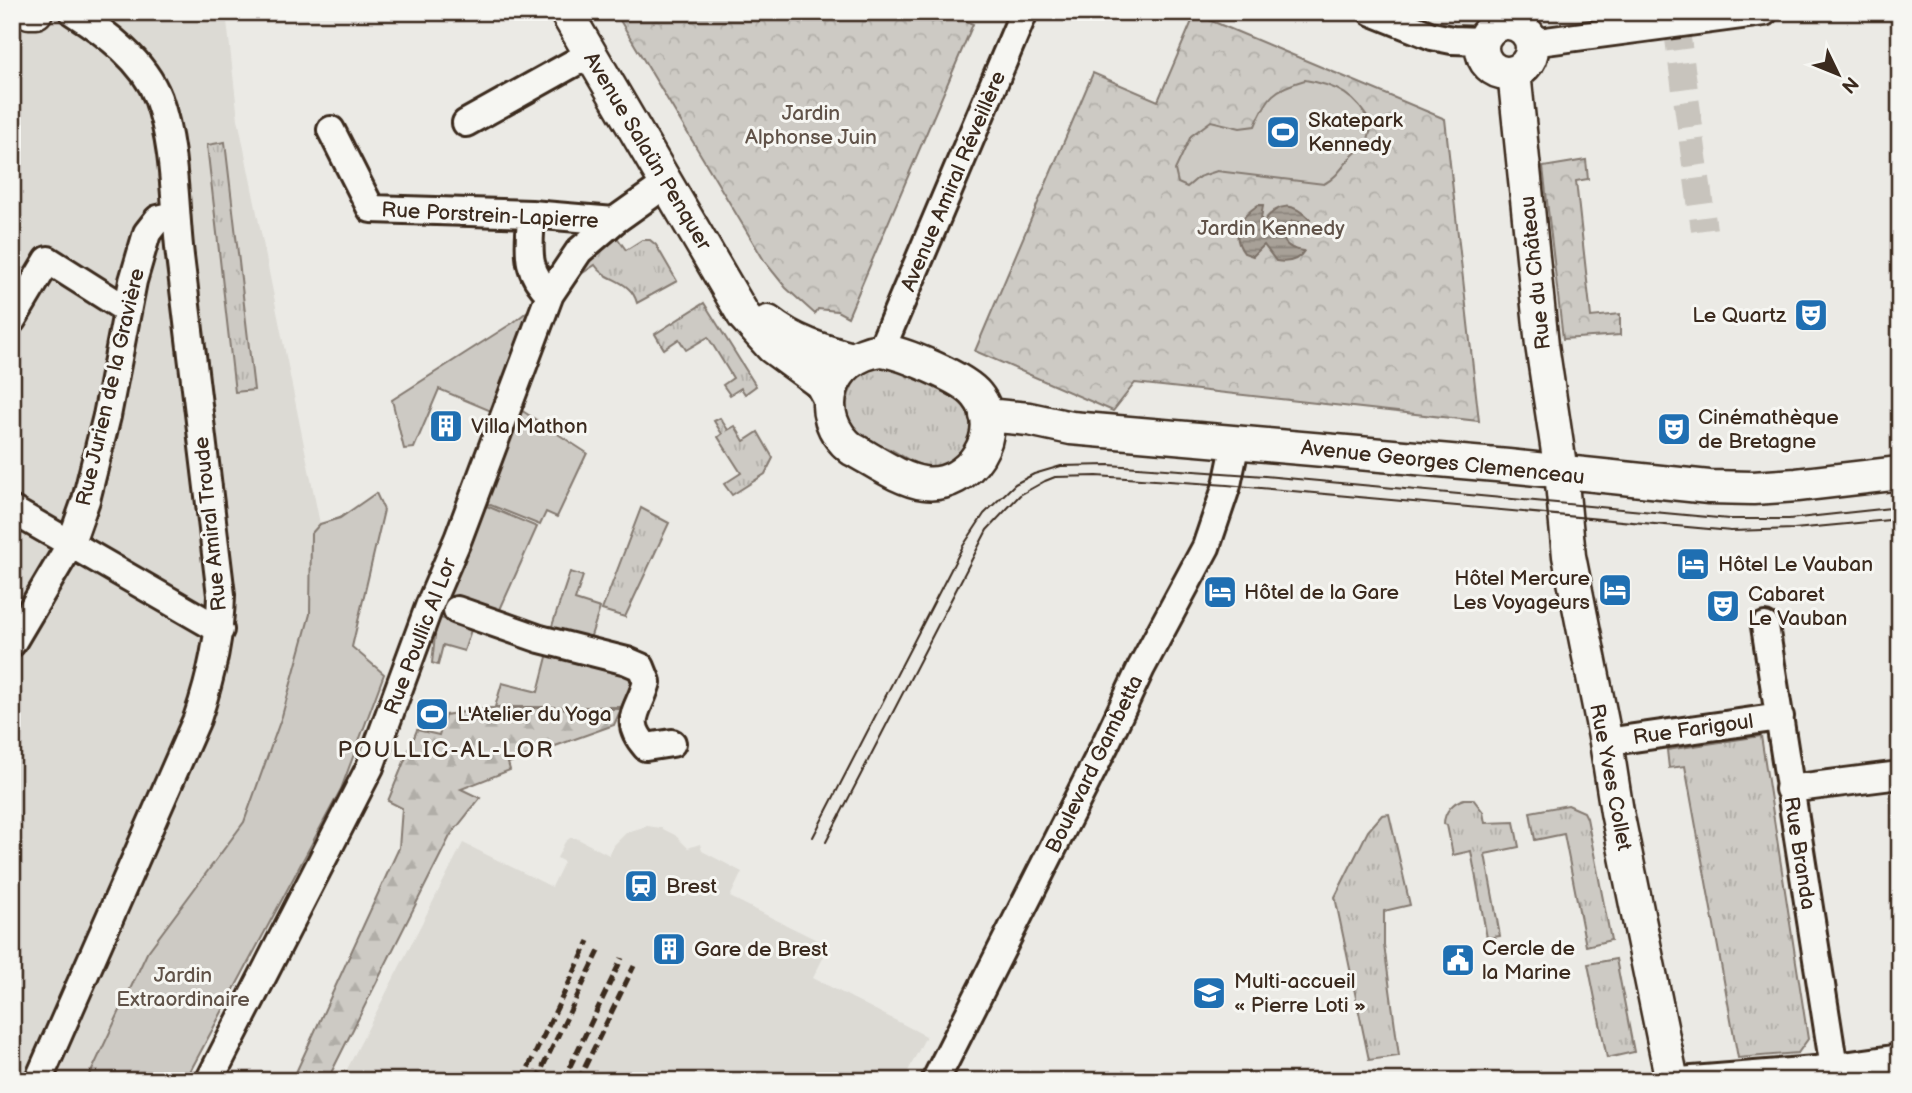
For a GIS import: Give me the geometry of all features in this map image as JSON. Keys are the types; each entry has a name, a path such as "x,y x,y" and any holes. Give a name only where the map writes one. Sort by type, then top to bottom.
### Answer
{"main road":[{"path":"12,16 17,12"},
{"path":"29,12 36,12"},
{"name":"Avenue Salaün Penquer","path":"566,12 752,327 783,356 814,377 829,398"},
{"path":"1497,26 1519,27 1525,31 1531,43 1530,59 1526,65 1514,72 1502,73 1491,67 1483,56 1497,26"},
{"name":"Rue du Château","path":"1514,72 1542,345 1562,472"},
{"name":"Avenue Salaün Penquer","path":"730,289 778,330 794,340 867,355"},
{"path":"898,352 926,364 976,393 986,415 987,434 984,447 973,464 946,481 924,483 892,470 843,442 832,422 829,398 837,375 867,355 898,352"},
{"name":"Avenue Georges Clemenceau","path":"986,415 1029,419 1071,428 1696,486 1753,488 1900,473"},
{"name":"Rue Yves Collet","path":"1562,472 1569,556 1617,812 1672,1081"}],"street":[{"name":"Rue Amiral Troude","path":"38,1081 197,719 209,686 220,630 221,595 175,215 170,144 158,97 134,62 108,36 74,12"},
{"name":"Avenue Amiral Réveillère","path":"867,355 1024,12"},
{"path":"1372,12 1432,36 1452,40 1497,26"},
{"path":"1531,43 1689,17 1764,12"},
{"path":"466,123 590,54"},
{"name":"Rue Porstrein-Lapierre","path":"331,130 371,209 531,214 614,221"},
{"name":"Rue Poullic Al Lor","path":"209,1081 370,767 551,294 579,251 614,221 666,184"},
{"path":"531,214 529,255 532,271 540,284 551,294"},
{"name":"Rue Jurien de la Gravière","path":"12,643 70,545 86,500 107,416 127,310 147,233 158,219 175,215"},
{"path":"12,320 48,260 127,310"},
{"name":"Boulevard Gambetta","path":"934,1081 1141,668 1206,547 1227,485 1236,442"},
{"path":"12,510 220,630"},
{"path":"457,610 540,639 641,667 647,682 634,714 635,733 646,747 672,743"},
{"name":"Rue Branda","path":"1765,626 1834,1074"},
{"name":"Rue Farigoul","path":"1606,742 1780,717"},
{"path":"1790,789 1900,775"},
{"path":"1680,1081 1834,1074 1900,1058"}],"shaded area":[{"path":"12,12 226,12 238,119 320,524 311,534 310,614 282,716 244,822 183,909 147,953 87,1081 12,1081"},
{"path":"1258,205 1263,205 1261,219 1264,221 1275,210 1286,207 1298,210 1310,220 1308,223 1292,221 1285,232 1284,241 1287,244 1304,251 1299,257 1276,261 1264,245 1253,256 1244,253 1238,239 1239,226 1246,215"},
{"path":"647,826 661,828 675,835 688,848 700,844 702,851 742,872 730,897 829,946 813,978 926,1036 903,1081 341,1081 463,843 552,887 564,862 557,858 570,838 576,838 609,855 614,845 627,832"}],"green space":[{"name":"Jardin Alphonse Juin","path":"615,12 945,12 973,24 848,317 837,311 818,309 815,314 786,288 765,262"},
{"name":"Jardin Kennedy","path":"1195,14 1445,119 1479,421 1135,383 1113,411 975,351 1093,73 1158,101"},
{"name":"Skatepark Kennedy","path":"1305,80 1327,85 1345,94 1360,107 1372,126 1366,145 1330,180 1324,184 1217,171 1199,177 1187,187 1178,183 1175,170 1191,136 1211,121 1240,128 1255,126 1273,95"},
{"path":"225,142 254,390 235,392 207,145"},
{"path":"1586,160 1588,179 1576,181 1591,317 1620,314 1620,335 1563,339 1543,167"},
{"path":"616,236 626,250 642,240 650,240 656,245 677,281 637,303 629,289 605,275 595,265 572,280 587,260"},
{"path":"704,303 756,386 745,394 741,388 730,395 723,385 733,378 708,337 686,350 679,339 664,349 655,334"},
{"path":"529,310 491,411 439,389 414,448 404,449 392,400"},
{"path":"891,366 944,390 965,409 971,420 972,433 961,456 949,464 931,467 921,465 858,433 848,418 849,393 863,372"},
{"path":"521,410 587,453 557,517 546,512 540,525 483,502"},
{"path":"720,418 728,430 735,426 744,441 758,432 773,458 765,474 732,495 724,484 741,473 718,437 722,434 714,421"},
{"name":"Jardin Extraordinaire","path":"376,493 384,510 352,647 384,674 341,789 185,1081 87,1081 147,953 244,822 282,716 310,614 311,534 320,524 340,518"},
{"path":"482,504 537,527 498,614 446,598"},
{"path":"641,508 669,523 625,617 602,610"},
{"path":"570,572 583,576 575,600 600,608 589,642 551,629"},
{"path":"437,617 472,627 464,651 443,645 438,665 432,663"},
{"path":"549,649 626,669 632,685 621,707 495,707 502,683 538,692"},
{"path":"490,708 621,709 614,725 508,763 510,770 461,789 480,798 450,836 327,1081 292,1081 399,848 402,808 388,801 417,730 439,735 445,715"},
{"path":"1761,736 1808,1039 1798,1053 1738,1058 1685,766 1669,768 1667,750"},
{"path":"1464,799 1473,799 1483,812 1485,823 1514,822 1519,847 1485,854 1500,936 1487,938 1471,851 1453,855 1447,825 1444,824 1450,808"},
{"path":"1568,805 1584,812 1587,818 1611,940 1586,946 1564,834 1535,840 1530,812"},
{"path":"1389,814 1410,905 1384,911 1384,945 1399,1056 1369,1060 1335,897 1368,831 1382,815"},
{"path":"1616,959 1634,1052 1607,1058 1588,964"}],"tunnel":[{"path":"1676,24 1704,230"}],"tram line":[{"path":"813,837 963,546 984,514 1015,484 1034,474 1061,466 1109,465 1265,476 1729,519 1789,519 1900,507"},
{"path":"826,842 987,530 1020,495 1055,477 1097,476 1227,485 1731,531 1794,529 1900,519"}],"railway":[{"path":"522,1081 589,941"},
{"path":"536,1081 601,947"},
{"path":"563,1081 622,958"},
{"path":"578,1081 634,966"}],"place":[{"name":"Skatepark Kennedy","path":"1283,132"},
{"name":"Le Quartz","path":"1811,315"},
{"name":"Villa Mathon","path":"446,426"},
{"name":"Cinémathèque de Bretagne","path":"1674,429"},
{"name":"Hôtel Le Vauban","path":"1693,564"},
{"name":"Hôtel Mercure Les Voyageurs","path":"1615,590"},
{"name":"Hôtel de la Gare","path":"1220,592"},
{"name":"Cabaret Le Vauban","path":"1723,606"},
{"name":"L'Atelier du Yoga","path":"432,714"},
{"name":"Brest","path":"641,886"},
{"name":"Gare de Brest","path":"669,949"},
{"name":"Cercle de la Marine","path":"1458,960"},
{"name":"Multi-accueil « Pierre Loti »","path":"1209,993"}],"district":[{"name":"POULLIC-AL-LOR","path":"446,749"}]}
